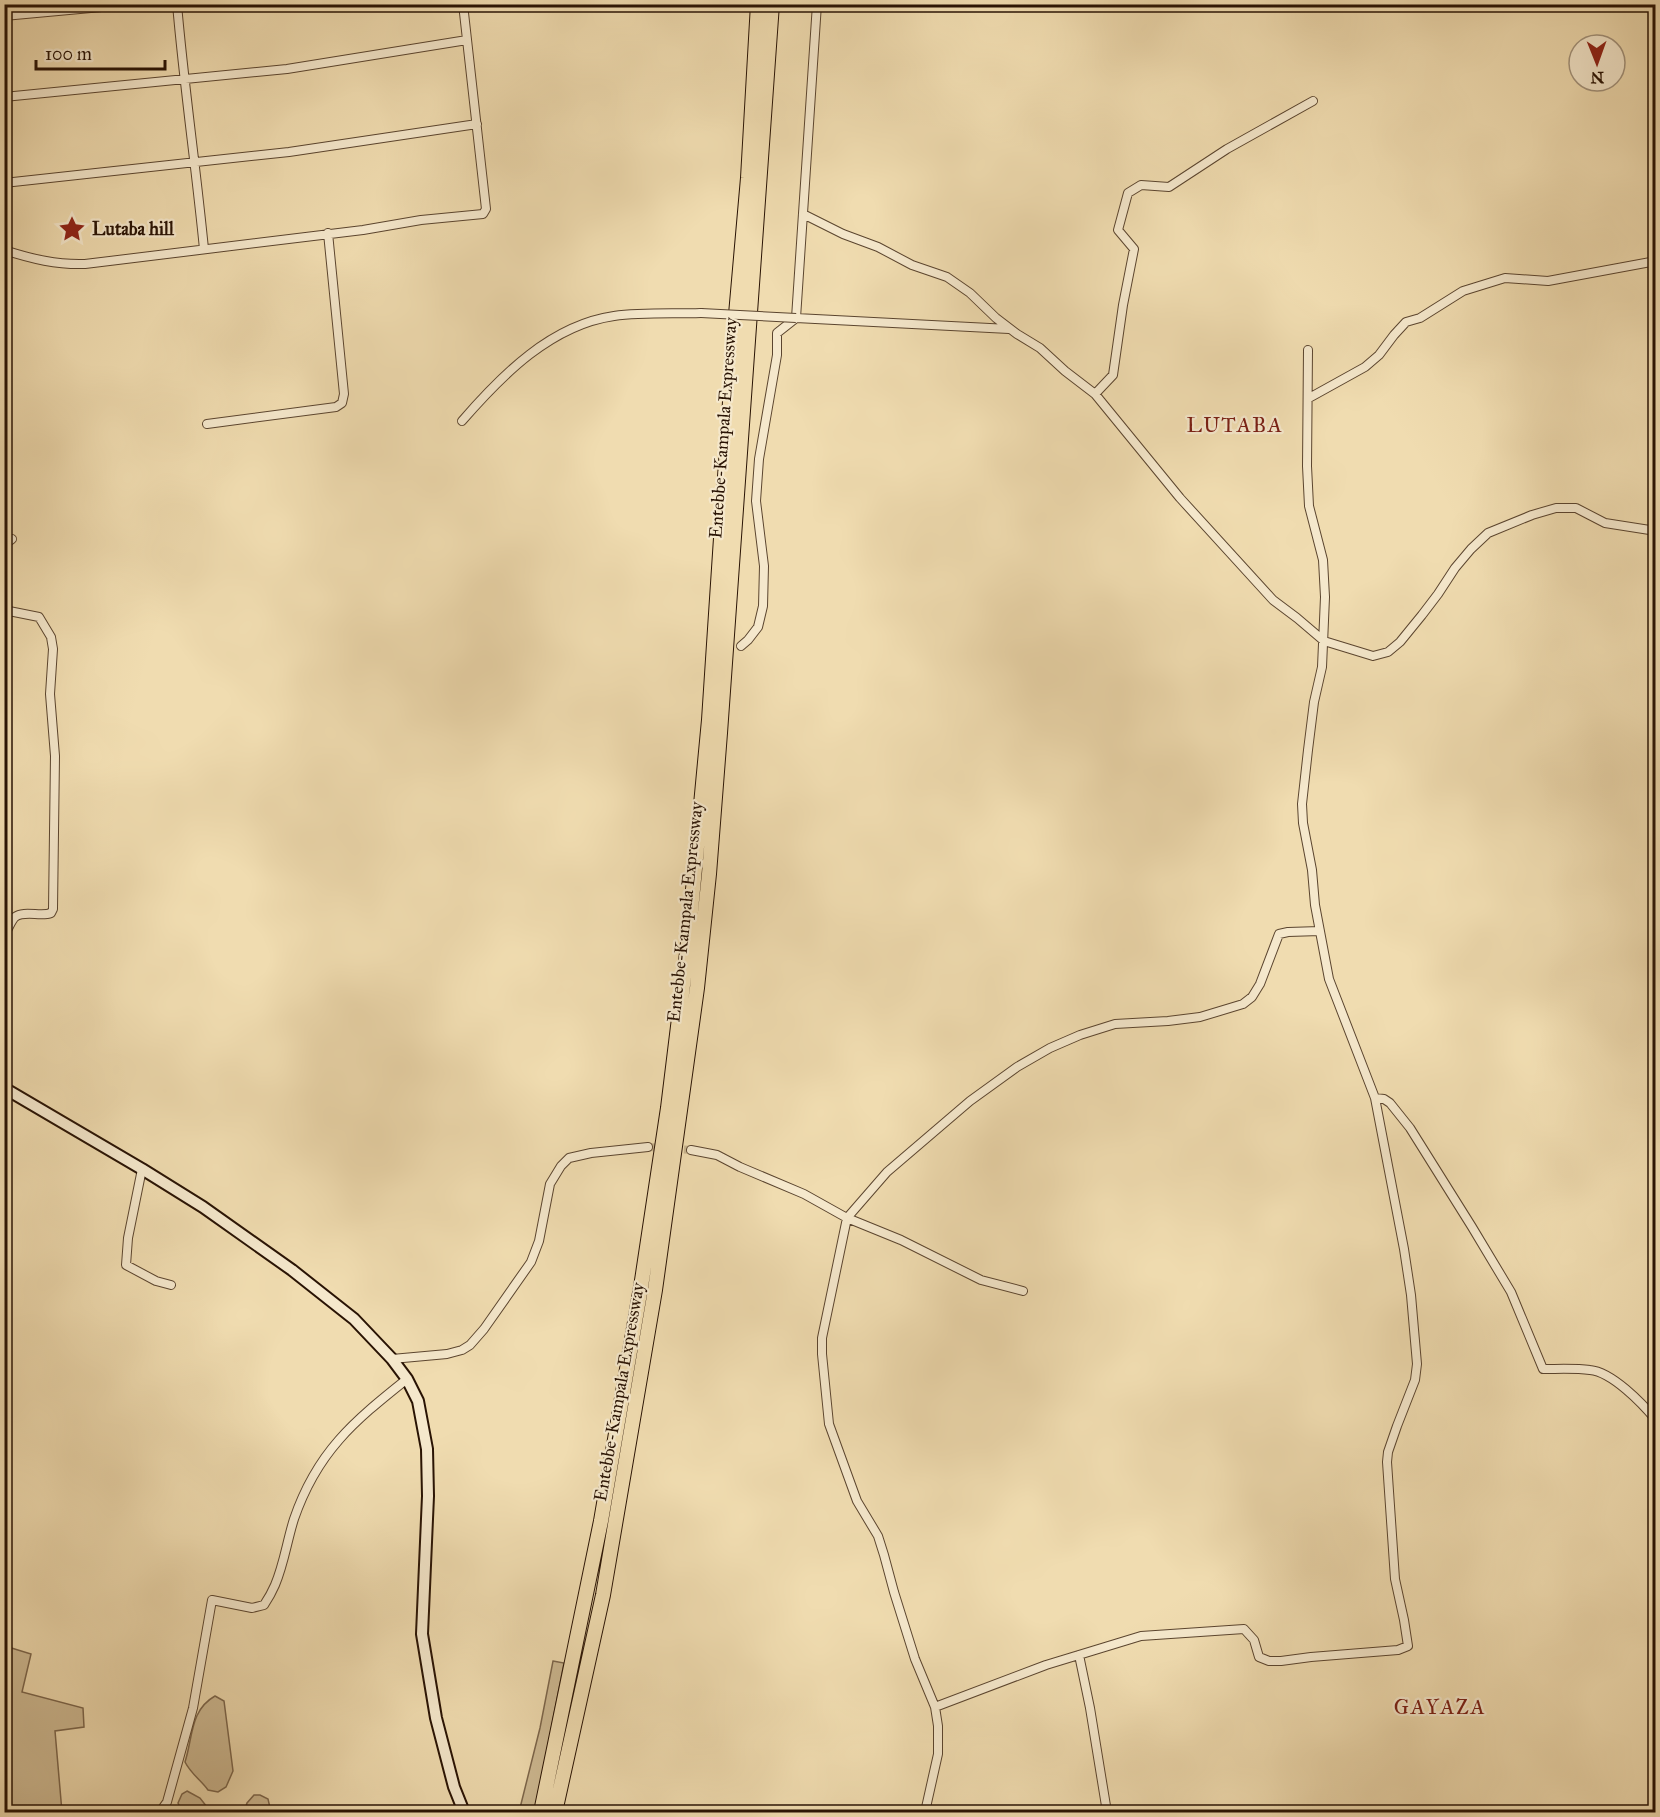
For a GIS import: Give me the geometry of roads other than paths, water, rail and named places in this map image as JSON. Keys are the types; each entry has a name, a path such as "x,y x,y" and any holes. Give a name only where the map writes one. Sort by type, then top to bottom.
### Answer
{"highway":[{"name":"Entebbe-Kampala Expressway","path":"541,1812 601,1521 669,1108 689,932 709,720 735,326 748,178 758,4"},
{"name":"Entebbe-Kampala Expressway","path":"555,1812 605,1584 655,1290 697,988 719,744 772,4"}],"main road":[{"path":"4,1088 203,1207 354,1319 392,1359 407,1379 418,1401 427,1449 428,1496 422,1634 436,1718 454,1787 464,1812"}],"street":[{"path":"4,16 134,4"},
{"path":"177,4 204,249"},
{"path":"4,250 44,262 66,265 85,264 483,214 486,209 463,4"},
{"path":"741,646 758,627 763,606 764,566 756,501 759,459 777,355 777,333 796,318 817,4"},
{"path":"4,97 286,69 466,40"},
{"path":"1095,394 1113,375 1134,249 1118,230 1128,193 1141,185 1169,187 1227,149 1313,101"},
{"path":"4,183 196,163 477,124"},
{"path":"803,214 843,234 878,247 912,265 947,277 959,284 1010,329 1040,348 1095,394 1179,498 1273,600 1324,641 1373,656 1388,652 1400,642 1422,615 1475,544 1488,533 1532,515 1556,508 1576,508 1605,523 1656,531"},
{"path":"207,424 336,406 342,403 345,394 328,233"},
{"path":"1309,398 1365,367 1379,355 1406,322 1420,318 1463,291 1505,278 1548,282 1656,261"},
{"path":"462,421 480,400 538,348 586,322 615,316 701,314 1010,329"},
{"path":"935,1707 1029,1671 1141,1636 1244,1629 1254,1640 1259,1658 1269,1661 1374,1653 1398,1650 1408,1646 1395,1579 1387,1462 1388,1452 1415,1380 1417,1364 1411,1295 1375,1098 1329,978 1303,823 1302,804 1308,750 1314,702 1322,667 1325,597 1323,560 1309,506 1308,350"},
{"path":"4,545 12,538"},
{"path":"4,610 39,617 51,637 53,649 50,694 55,756 53,909 46,915 23,914 16,917 4,935"},
{"path":"925,1812 938,1754 935,1707 915,1659 878,1536 857,1501 829,1424 822,1338 847,1218 886,1172 970,1101 1017,1067 1050,1048 1080,1035 1115,1024 1200,1017 1243,1004 1252,997 1260,984 1279,934 1320,931"},
{"path":"1375,1098 1384,1099 1390,1103 1410,1128 1472,1227 1511,1292 1543,1369 1602,1372 1612,1378 1656,1420"},
{"path":"392,1359 447,1354 470,1345 484,1329 531,1262 539,1241 550,1184 569,1158 591,1152 648,1147"},
{"path":"692,1150 717,1155 804,1194 847,1218 901,1240 981,1280 1023,1291"},
{"path":"142,1169 128,1238 126,1265 156,1281 171,1284"},
{"path":"154,1812 162,1809 167,1802 184,1742 193,1708 212,1600 252,1608 264,1605 275,1586 293,1521 308,1483 320,1462 366,1411 407,1379"},
{"path":"1079,1655 1107,1812"}],"tunnel":[{"path":"648,1147 691,1150"}],"place":[{"name":"Lutaba hill","path":"72,229"}],"district":[{"name":"LUTABA","path":"1235,425"},
{"name":"GAYAZA","path":"1440,1707"}]}
